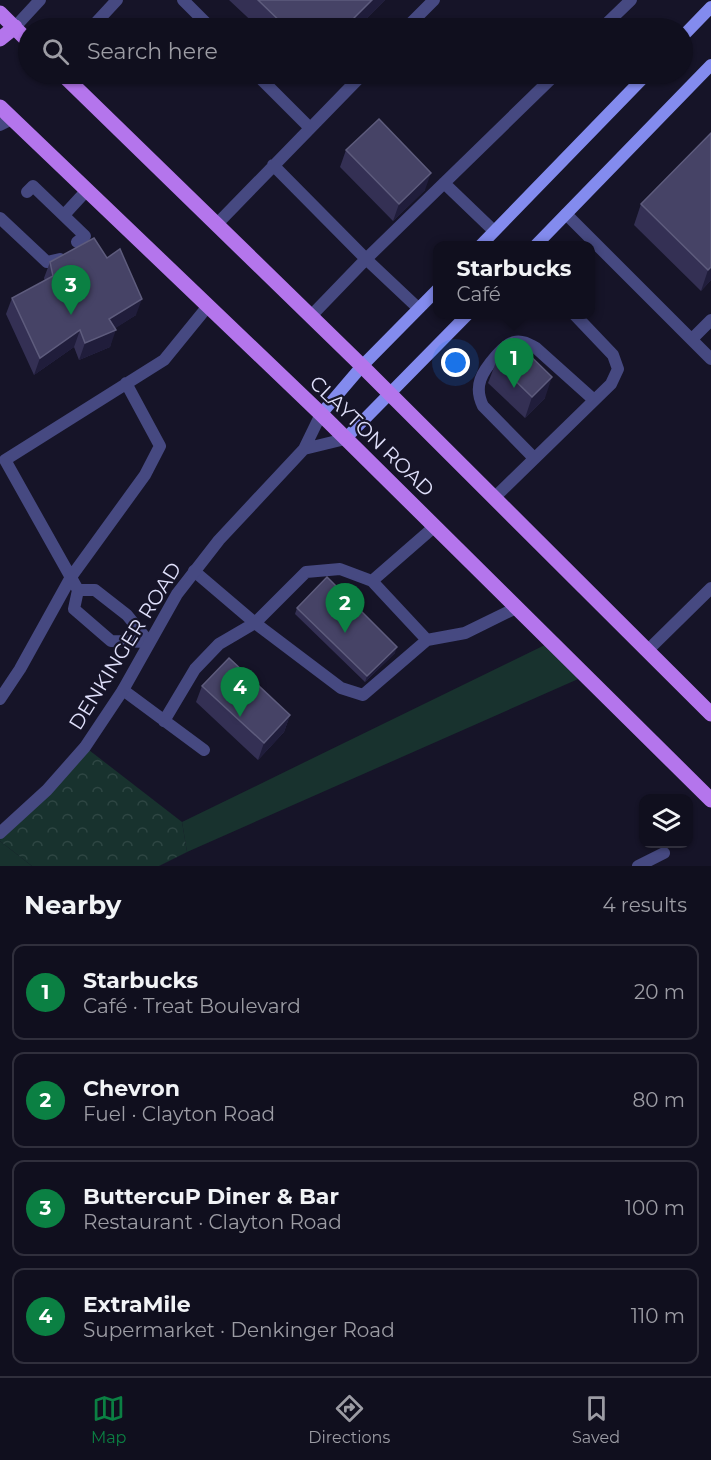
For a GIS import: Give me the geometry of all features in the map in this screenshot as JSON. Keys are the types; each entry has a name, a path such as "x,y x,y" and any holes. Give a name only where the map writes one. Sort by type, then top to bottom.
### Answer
{"main road":[{"path":"693,26 711,8"},
{"path":"0,13 18,30"},
{"path":"0,39 15,27"},
{"path":"693,83 711,65"},
{"path":"72,84 362,366 711,714"},
{"path":"485,241 637,84"},
{"path":"540,241 693,84"},
{"name":"CLAYTON ROAD","path":"0,107 6,122 87,190 321,414 711,800"},
{"path":"321,414 362,366 433,294"},
{"path":"345,438 464,319"}],"street":[{"path":"23,18 40,0"},
{"path":"100,18 117,0"},
{"path":"183,0 201,18"},
{"path":"416,18 434,0"},
{"path":"612,18 631,0"},
{"path":"15,27 18,24"},
{"path":"266,84 310,128"},
{"path":"217,224 353,84"},
{"path":"311,316 366,259 546,84"},
{"path":"273,165 418,308"},
{"path":"444,183 494,231"},
{"path":"27,192 33,186 49,207 85,236 77,242"},
{"path":"66,221 87,190"},
{"path":"566,214 593,241"},
{"path":"4,216 42,249 47,262 60,259"},
{"path":"595,243 711,359"},
{"path":"149,642 111,641 74,609 78,590 2,455 164,360 208,306"},
{"path":"494,498 611,384 618,369 614,355 578,319"},
{"path":"692,339 711,320"},
{"path":"534,458 483,406 478,396 483,371 504,347 515,341 527,342 594,400"},
{"path":"0,699 20,669 71,577 145,475 160,446 126,383"},
{"name":"DENKINGER ROAD","path":"0,833 47,790 85,747 123,690 177,594 219,540 304,449 321,414"},
{"path":"304,449 345,438"},
{"path":"372,581 434,526"},
{"path":"164,721 195,669 219,644 255,623 306,572 340,569 372,581 427,640"},
{"path":"194,572 255,623 341,688 363,695 427,640 465,633 516,608"},
{"path":"647,651 711,588"},
{"path":"78,590 95,590 127,615 149,642"},
{"path":"123,690 204,750"},
{"path":"638,866 664,853"}],"green space":[{"path":"551,642 585,676 187,852 182,822"},
{"path":"85,747 182,822 187,852 159,866 32,866 0,841 0,833"},
{"path":"0,841 32,866 0,866"}],"building":[{"path":"258,0 372,0 354,18 277,18"},
{"path":"379,119 431,173 399,204 346,150"},
{"path":"711,133 711,267 708,270 641,204"},
{"path":"94,238 107,258 120,249 142,299 109,319 116,330 85,343 80,330 40,358 12,298 53,276 50,262"},
{"path":"512,338 552,377 532,397 496,362"},
{"path":"327,577 397,647 367,676 297,608"},
{"path":"229,658 290,715 264,743 202,686"}],"place":[{"name":"ButtercuP Diner & Bar","path":"71,315"},
{"name":"Starbucks","path":"514,388"},
{"name":"Chevron","path":"345,633"},
{"name":"ExtraMile","path":"240,717"}]}
